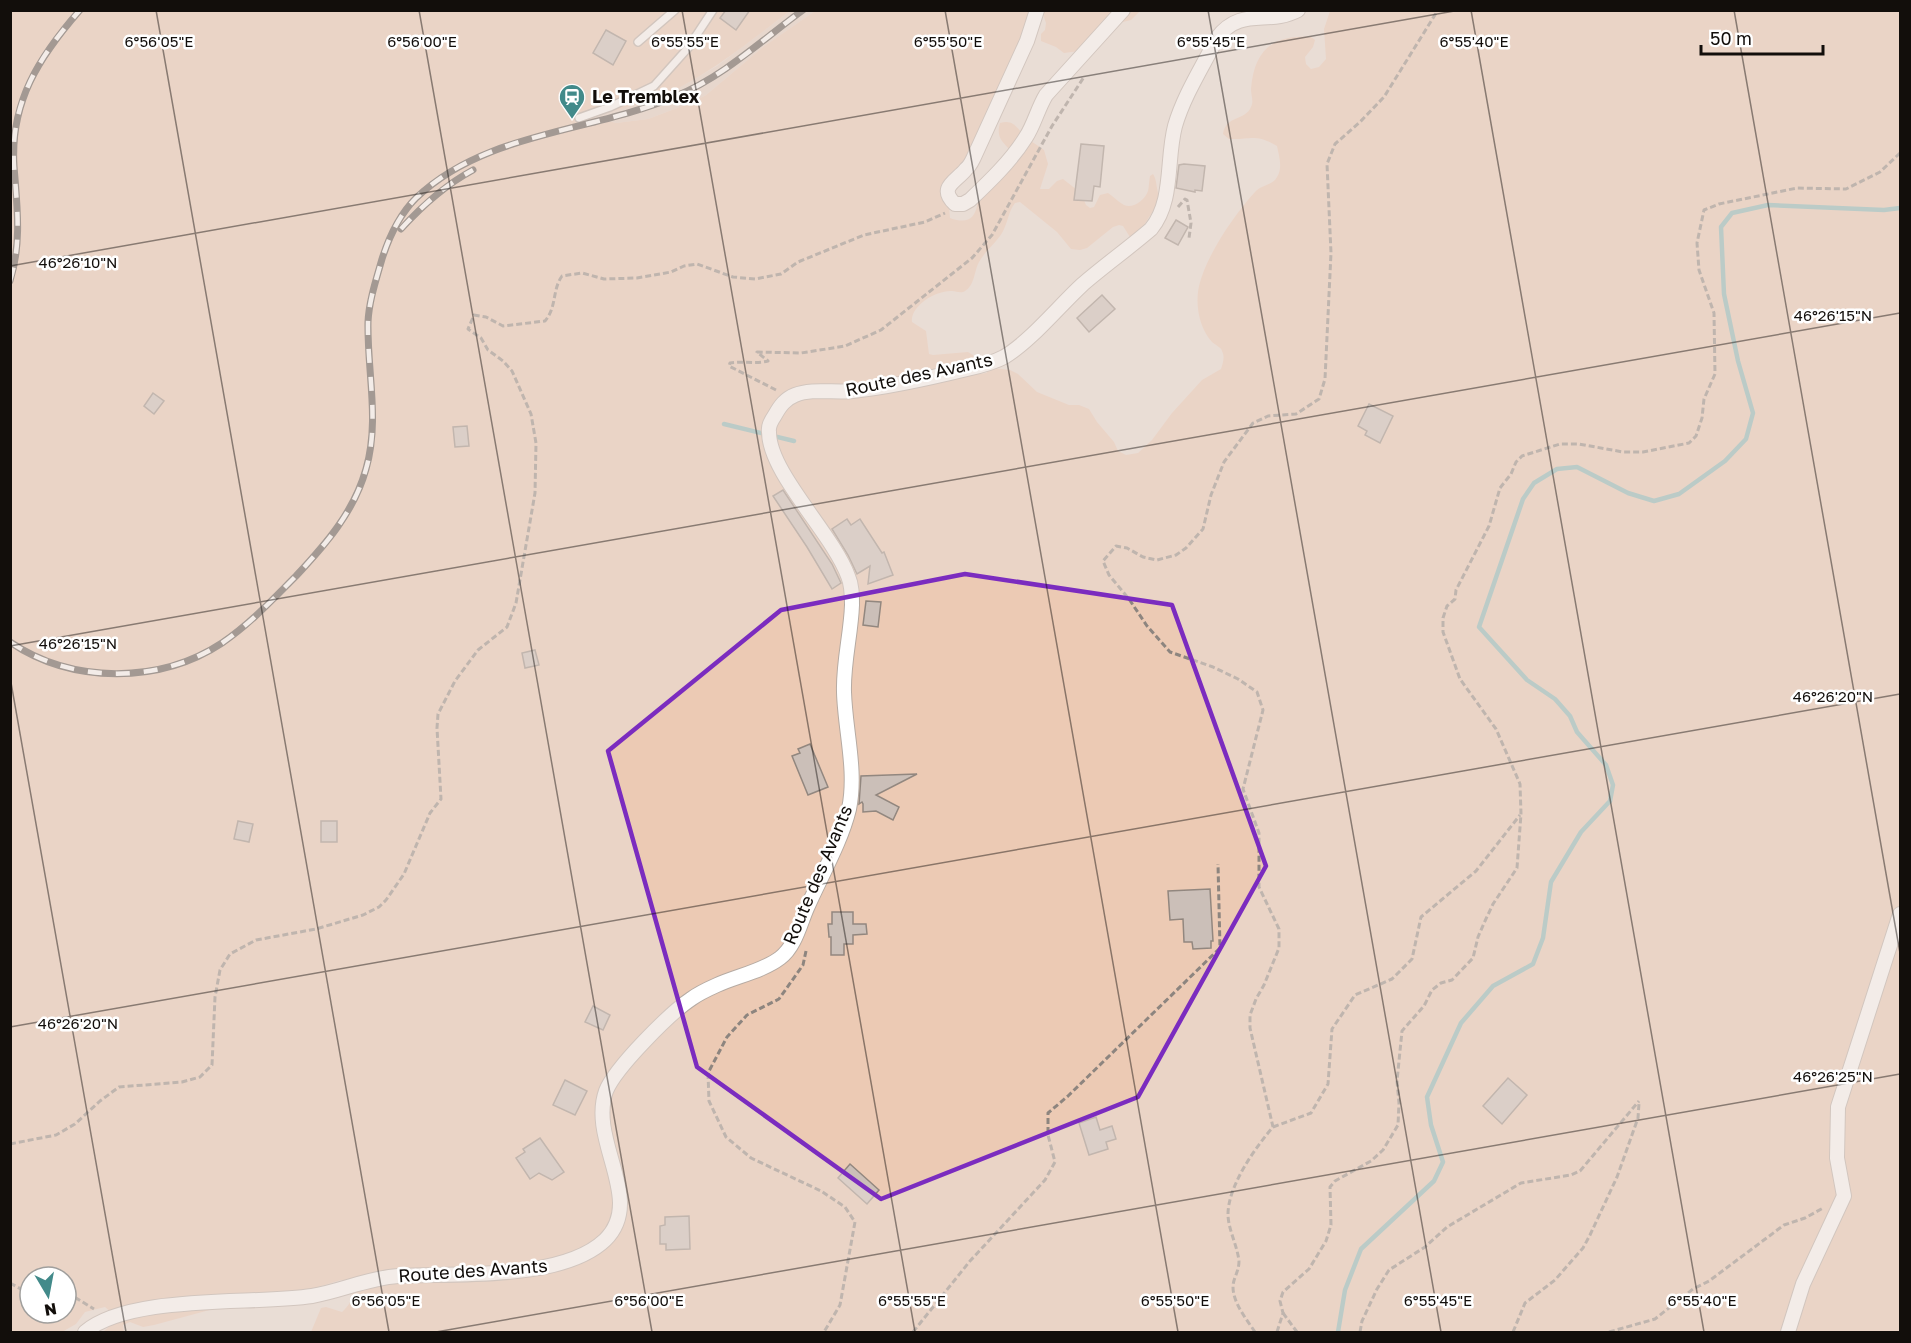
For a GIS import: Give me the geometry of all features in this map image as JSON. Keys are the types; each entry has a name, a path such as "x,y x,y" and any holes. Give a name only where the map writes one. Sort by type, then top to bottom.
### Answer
{"street":[{"path":"1037,10 1027,41 974,157 966,170 950,184 947,193 955,204 963,204 970,200 1012,156 1028,135 1046,95 1123,10"},
{"path":"1162,213 1175,127 1181,110 1218,38 1234,21 1245,18 1278,17 1298,10"},
{"name":"Route des Avants","path":"85,1332 103,1319 133,1311 312,1296 384,1277 500,1272 549,1267 584,1254 600,1245 610,1235 619,1217 621,1196 603,1129 607,1089 627,1060 689,1000 714,986 778,960 787,951 795,938 850,805 851,786 844,690 852,606 850,579 773,454 768,429 777,411 788,397 802,392 855,391 968,369 999,360 1016,348 1078,289 1151,229 1162,213"},
{"path":"1788,1332 1803,1284 1844,1196 1837,1158 1838,1107 1900,914"}],"lane":[{"path":"638,42 675,10"},
{"path":"579,118 654,87 688,48 713,10"}],"path":[{"path":"1273,1127 1250,1028 1250,1015 1279,948 1279,929 1259,887 1259,833 1243,789 1263,710 1257,692 1238,679 1213,666 1170,652 1147,626 1129,598 1109,575 1103,561 1116,546 1157,560 1176,555 1186,548 1203,529 1211,495 1224,462 1253,423 1268,416 1296,414 1319,399 1325,379 1331,253 1328,164 1335,144 1360,123 1384,97 1438,10"},
{"path":"788,397 729,366 730,363 768,361 757,352 801,353 845,346 881,330 972,258 992,235 1052,126 1084,77"},
{"path":"1297,1332 1283,1313 1280,1301 1283,1292 1309,1269 1326,1241 1331,1225 1330,1188 1335,1181 1371,1161 1383,1150 1398,1125 1397,1081 1402,1031 1424,1006 1432,990 1441,983 1452,980 1473,958 1478,937 1493,904 1517,868 1521,814 1520,784 1496,729 1460,679 1443,632 1443,618 1447,606 1455,599 1456,590 1489,526 1500,488 1522,456 1560,444 1579,444 1623,452 1643,452 1689,443 1696,436 1702,418 1704,399 1715,374 1714,313 1699,270 1697,243 1704,210 1719,204 1797,188 1846,189 1880,172 1900,153"},
{"path":"1162,213 1170,214 1185,199 1187,200 1191,223 1189,238"},
{"path":"10,1144 56,1135 75,1124 119,1087 182,1082 200,1077 212,1065 215,997 220,970 230,954 256,940 316,928 363,915 386,900 404,874 430,813 441,799 438,714 454,681 478,650 507,627 516,603 535,493 537,443 531,414 512,371 488,350 481,338 468,329 474,315 486,317 503,326 544,321 551,314 554,306 555,285 562,276 582,273 604,279 636,278 671,273 684,266 698,264 732,277 755,279 781,274 798,262 864,235 925,222 946,213 955,204"},
{"path":"1255,1332 1238,1306 1233,1287 1239,1269 1229,1209 1246,1161 1273,1127 1311,1113 1328,1084 1332,1029 1355,994 1392,979 1412,959 1421,917 1476,871 1521,814"},
{"path":"913,1332 970,1261 1045,1180 1055,1162 1048,1134 1048,1113 1220,948 1218,864"},
{"path":"808,944 803,965 779,999 747,1015 727,1036 708,1073 709,1101 726,1137 751,1158 821,1191 845,1207 855,1222 840,1305 824,1332"},
{"path":"1360,1332 1362,1321 1389,1270 1425,1248 1447,1227 1521,1183 1571,1175 1580,1170 1639,1101 1638,1118 1617,1176 1583,1248 1555,1280 1525,1304 1513,1332"},
{"path":"1609,1332 1656,1318 1693,1289 1710,1281 1784,1225 1805,1218 1844,1196"},
{"path":"78,1300 90,1306 103,1319"},
{"path":"1276,1332 1283,1313"}],"highlighted area":[{"path":"965,574 1172,605 1266,866 1138,1097 881,1199 697,1067 608,751 781,610"}],"shaded area":[{"path":"10,11 790,11 731,55 685,85 650,100 594,117 616,123 648,119 706,95 763,47 815,11 1034,11 956,183 949,206 950,218 960,221 968,220 973,216 978,203 980,179 989,175 1010,150 999,135 1000,123 1005,122 1013,124 1028,139 1044,150 1048,164 1040,189 1049,189 1057,181 1063,179 1081,193 1086,205 1090,208 1094,207 1100,195 1108,193 1124,205 1131,206 1138,203 1146,194 1150,176 1153,174 1158,194 1156,206 1136,235 1130,237 1123,226 1119,225 1113,227 1087,248 1080,250 1071,249 1057,232 1020,202 1015,203 1002,233 979,262 973,282 968,288 962,292 946,291 925,300 915,310 912,322 926,331 929,354 968,352 973,355 975,371 979,374 986,373 992,368 1010,370 1018,374 1037,392 1069,405 1079,405 1089,409 1114,442 1118,451 1126,455 1138,453 1152,440 1172,413 1202,380 1221,369 1224,358 1222,351 1204,330 1199,316 1199,286 1214,249 1238,212 1255,192 1275,180 1280,166 1277,146 1270,142 1258,138 1229,139 1223,134 1228,124 1245,114 1251,107 1251,89 1256,64 1268,47 1286,38 1311,37 1315,40 1313,47 1305,57 1306,64 1311,69 1319,67 1326,59 1324,29 1330,11 1900,11 1900,1332 311,1332 321,1308 326,1307 342,1312 349,1305 352,1290 348,1281 341,1280 295,1294 217,1308 154,1325 143,1327 130,1322 123,1325 124,1332 103,1332 112,1324 112,1313 105,1307 85,1312 78,1321 78,1265 18,1265 18,1325 74,1325 62,1332 11,1332"},
{"path":"790,11 815,11 763,47 706,95 693,102 648,119 616,123 592,117 667,94 717,66"},
{"path":"1042,11 1140,11 1131,20 1107,26 1079,51 1064,53 1041,41 1041,34 1045,30 1046,23"}],"building":[{"path":"726,10 750,10 736,30 720,18"},
{"path":"606,30 626,41 613,65 593,53"},
{"path":"1081,144 1104,146 1100,187 1094,186 1092,201 1074,200"},
{"path":"1179,165 1205,166 1202,191 1176,188"},
{"path":"1176,220 1188,227 1178,245 1165,238"},
{"path":"1102,295 1115,309 1089,332 1077,318"},
{"path":"153,393 164,401 154,414 144,406"},
{"path":"1369,404 1393,416 1380,443 1365,435 1367,431 1358,426"},
{"path":"467,426 469,446 455,447 453,427"},
{"path":"783,490 832,564 841,583 832,589 773,496"},
{"path":"847,519 851,525 860,519 882,553 884,552 893,575 868,584 870,566 857,574 832,529"},
{"path":"866,601 881,602 878,627 863,625"},
{"path":"535,650 539,665 525,668 522,653"},
{"path":"810,744 828,787 808,795 792,756 800,753 798,749"},
{"path":"917,774 876,795 899,807 893,820 876,811 863,812 862,802 859,804 861,776"},
{"path":"238,821 253,824 249,842 234,839"},
{"path":"321,821 337,821 337,842 321,842"},
{"path":"1210,889 1213,941 1211,941 1211,948 1193,949 1192,942 1184,942 1183,919 1170,920 1168,891"},
{"path":"832,912 853,912 853,924 866,924 867,934 853,935 853,944 844,944 844,955 831,955 828,924 832,924"},
{"path":"593,1006 610,1015 603,1030 585,1022"},
{"path":"1508,1078 1527,1095 1502,1124 1483,1106"},
{"path":"565,1080 587,1091 575,1115 553,1105"},
{"path":"1096,1117 1100,1130 1112,1126 1116,1139 1106,1142 1108,1149 1089,1155 1079,1123"},
{"path":"540,1138 564,1172 552,1180 539,1173 530,1179 516,1158 525,1152 523,1149"},
{"path":"850,1164 879,1190 867,1204 838,1178"},
{"path":"689,1216 690,1249 666,1250 666,1244 660,1244 660,1226 665,1225 665,1217"}],"waterway":[{"path":"1338,1332 1345,1290 1361,1249 1434,1181 1443,1162 1431,1125 1427,1097 1461,1023 1493,986 1533,964 1543,938 1551,882 1581,832 1610,801 1613,785 1606,765 1577,732 1570,716 1555,699 1527,680 1479,627 1523,499 1534,483 1557,469 1577,467 1628,493 1654,501 1679,494 1725,461 1746,439 1753,413 1738,361 1724,294 1721,227 1732,213 1768,205 1884,210 1900,208"},
{"path":"724,424 794,441"}],"railway":[{"path":"10,281 17,238 14,143 22,101 40,63 80,10"},
{"path":"10,642 34,656 61,666 88,672 116,674 144,672 171,666 198,656 222,643 242,628 318,552 338,527 361,485 372,433 368,322 373,290 395,227 416,198 444,176 474,159 540,136 643,108 693,88 742,57 803,10"},
{"path":"401,229 434,196 473,170"}],"place":[{"name":"Le Tremblex","path":"572,120"}]}
